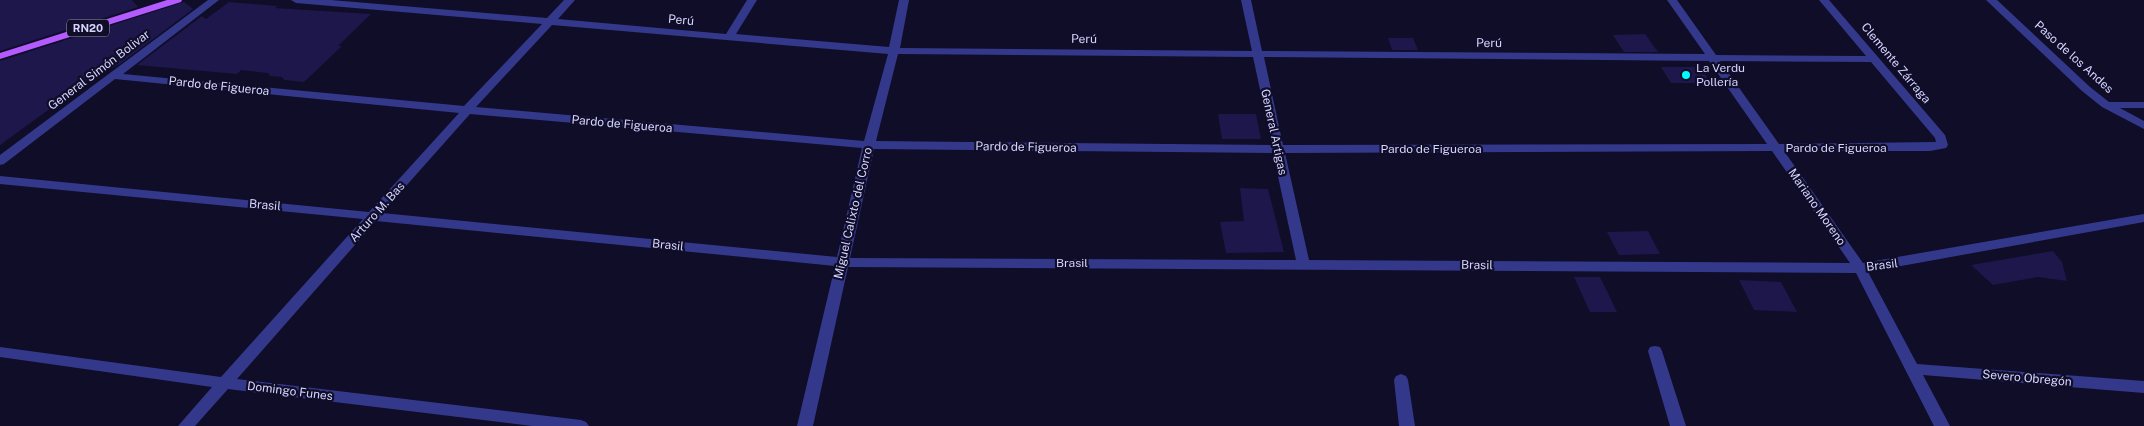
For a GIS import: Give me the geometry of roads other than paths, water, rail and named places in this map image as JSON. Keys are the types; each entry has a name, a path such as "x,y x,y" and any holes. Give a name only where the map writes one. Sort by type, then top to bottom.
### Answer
{"main road":[{"name":"RN20","path":"0,56 176,0"}],"street":[{"name":"General Simón Bolivar","path":"0,161 214,0"},
{"name":"Perú","path":"296,0 894,51 1875,59"},
{"name":"Arturo M. Bas","path":"186,426 467,110 570,0"},
{"path":"729,37 752,0"},
{"name":"Miguel Calixto del Corro","path":"805,426 869,145 894,51 904,0"},
{"name":"General Artigas","path":"1246,0 1303,263"},
{"name":"Mariano Moreno","path":"1672,0 1860,268 1942,426"},
{"name":"Clemente Zárraga","path":"1824,0 1941,137 1942,145"},
{"name":"Paso de los Andes","path":"1992,0 2086,89 2106,105 2144,126"},
{"name":"Pardo de Figueroa","path":"113,76 467,110 869,145 1278,149 1776,148 1930,147 1942,145"},
{"path":"2106,105 2144,105"},
{"name":"Brasil","path":"0,180 842,262 1303,263 1860,268 1886,265 2144,218"},
{"path":"1655,351 1678,426"},
{"name":"Domingo Funes","path":"0,352 226,383 580,426"},
{"name":"Severo Obregón","path":"1911,368 2144,387"},
{"path":"1401,380 1407,426"}],"place":[{"name":"La Verdu Pollería","path":"1686,75"}]}
